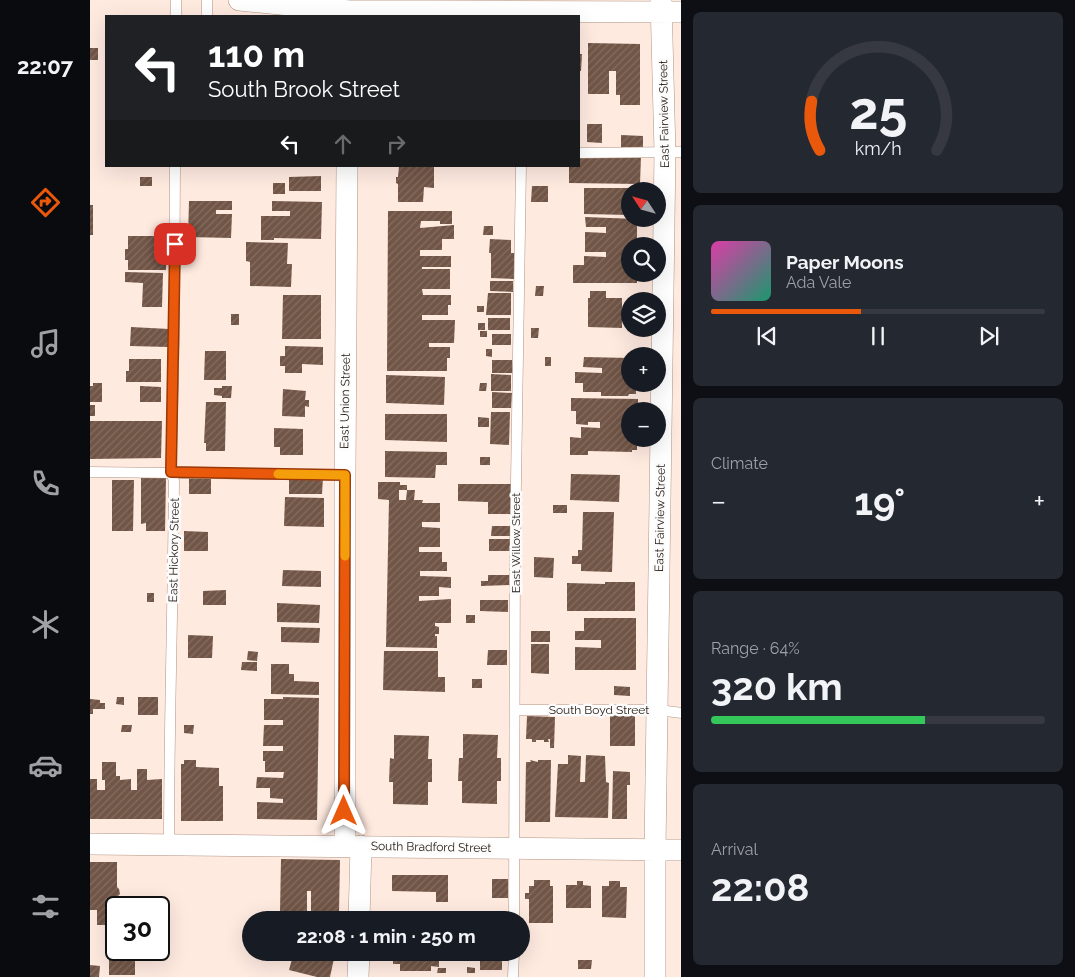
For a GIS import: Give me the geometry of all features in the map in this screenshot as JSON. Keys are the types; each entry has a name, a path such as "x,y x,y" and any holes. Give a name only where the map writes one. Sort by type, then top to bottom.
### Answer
{"street":[{"path":"239,0 350,9 668,8"},
{"name":"East Fairview Street","path":"655,977 658,710 673,152 668,8"},
{"name":"East Union Street","path":"347,167 345,475 353,846 358,911"},
{"name":"South Bradford Street","path":"90,844 681,850"},
{"path":"358,977 359,961"}],"lane":[{"path":"176,0 176,15"},
{"path":"206,15 207,0"},
{"path":"580,153 673,152"},
{"name":"East Hickory Street","path":"169,845 174,481 171,472 175,167"},
{"name":"East Willow Street","path":"514,911 515,545 521,167"},
{"path":"90,472 345,475"},
{"name":"South Boyd Street","path":"516,710 658,710 681,713"},
{"path":"514,961 514,977"}],"building":[{"path":"588,43 640,44 640,105 620,105 620,95 616,95 616,71 609,71 609,94 588,94"},
{"path":"90,48 98,48 98,60 90,60"},
{"path":"580,54 582,54 581,71"},
{"path":"587,124 602,124 602,143 587,142"},
{"path":"621,135 643,136 643,148 621,148"},
{"path":"580,155 641,156 640,182 621,182 621,184 569,183 569,167 580,167"},
{"path":"399,167 434,167 434,188 424,187 423,202 398,202 396,177 398,177"},
{"path":"321,176 321,191 289,191 289,177"},
{"path":"140,177 152,177 152,186 140,186"},
{"path":"273,183 285,183 285,194 273,194"},
{"path":"532,186 548,186 548,202 531,202"},
{"path":"584,188 621,188 621,215 584,214"},
{"path":"189,201 232,201 232,210 216,210 216,214 232,214 231,238 188,237"},
{"path":"272,201 322,202 321,239 274,238 274,240 261,240 261,216 290,216 290,211 272,211"},
{"path":"90,205 93,205 93,235 90,235"},
{"path":"388,211 452,211 452,224 440,224 440,221 421,221 420,228 454,225 454,239 442,239 442,250 420,250 420,256 451,256 451,267 422,267 422,269 450,269 450,289 422,289 423,295 451,295 448,315 422,315 422,320 455,320 454,343 429,343 429,347 450,347 450,358 447,358 447,371 387,371"},
{"path":"585,217 621,218 621,228 637,228 637,237 621,237 621,282 637,283 573,283 573,265 584,265 584,256 606,257 606,252 585,252 585,232 606,233 606,227 586,227"},
{"path":"484,226 493,226 493,235 483,235"},
{"path":"128,236 167,236 166,270 128,270 128,260 125,260 125,249 128,249"},
{"path":"490,239 511,240 511,253 515,253 514,279 491,278"},
{"path":"246,242 288,243 287,264 292,264 291,287 250,286 250,262 246,261"},
{"path":"125,272 163,273 162,307 142,307 143,283 125,282"},
{"path":"490,281 513,281 513,292 490,291"},
{"path":"536,286 544,286 543,296 535,296"},
{"path":"590,291 606,291 606,298 621,298 621,328 588,327 588,298 590,298"},
{"path":"488,293 511,293 511,315 486,315"},
{"path":"283,295 321,295 321,339 282,339"},
{"path":"477,306 484,306 484,312 477,312"},
{"path":"231,314 239,314 239,325 231,325"},
{"path":"488,318 510,318 510,330 488,330"},
{"path":"478,323 485,323 485,330 478,330"},
{"path":"131,327 169,329 168,347 130,346"},
{"path":"531,328 539,328 538,338 531,338"},
{"path":"480,331 487,331 487,337 480,337"},
{"path":"492,334 511,334 511,345 492,345"},
{"path":"285,346 323,347 323,365 302,364 302,373 285,373 285,366 280,366 280,356 285,356"},
{"path":"486,349 492,349 492,357 486,356"},
{"path":"205,351 226,351 226,380 204,380"},
{"path":"545,357 551,357 551,366 545,366"},
{"path":"584,357 621,358 621,392 636,392 636,394 629,394 628,396 601,396 601,392 583,392 583,383 575,383 575,372 602,373 602,368 583,367"},
{"path":"129,359 161,359 161,382 126,382 126,371 129,371"},
{"path":"492,360 512,360 513,373 492,373"},
{"path":"491,374 511,375 511,391 491,391"},
{"path":"386,375 445,377 444,405 386,403"},
{"path":"93,383 102,383 102,402 90,402 90,386 93,386"},
{"path":"480,383 487,383 486,391 479,391"},
{"path":"140,386 161,387 161,402 140,402"},
{"path":"222,386 232,386 231,398 222,398 222,396 214,395 214,388 222,388"},
{"path":"283,389 306,391 305,400 309,400 309,407 305,406 305,417 282,416"},
{"path":"492,392 512,393 511,408 492,408"},
{"path":"571,398 638,399 638,402 621,402 621,447 637,447 637,450 632,450 632,452 588,451 588,455 570,455 570,437 581,438 581,427 600,428 600,422 588,422 588,425 576,424 576,411 571,411"},
{"path":"206,402 226,402 225,451 206,451 206,443 204,443"},
{"path":"90,405 95,405 95,416 90,416"},
{"path":"491,412 510,412 509,445 490,444"},
{"path":"385,414 447,414 447,442 385,440"},
{"path":"478,417 489,418 489,427 478,427"},
{"path":"90,421 162,421 161,458 90,459"},
{"path":"274,428 303,429 303,455 280,455 280,447 274,447"},
{"path":"385,451 447,452 447,465 436,465 435,478 385,477"},
{"path":"480,457 490,457 490,465 480,465"},
{"path":"571,474 620,475 619,502 570,500"},
{"path":"289,476 323,477 322,494 289,494"},
{"path":"189,477 211,477 211,494 189,494"},
{"path":"141,478 166,478 165,531 146,531 146,523 141,524"},
{"path":"112,480 134,480 133,531 112,531"},
{"path":"378,482 400,482 400,485 407,485 407,490 415,490 414,500 423,500 422,503 440,503 440,522 422,522 422,527 440,528 440,547 419,547 419,552 442,552 442,562 447,562 447,571 420,571 420,576 451,577 451,588 439,587 439,596 419,596 419,601 451,599 451,623 435,623 435,626 439,627 439,634 435,634 437,636 437,648 386,647 389,500 378,499","holes":["399,490 407,490 406,500 399,500"]},
{"path":"458,484 512,484 512,514 488,514 488,502 458,501"},
{"path":"285,497 324,498 324,527 284,526"},
{"path":"553,505 567,505 567,513 553,513"},
{"path":"583,512 614,512 612,572 581,571 581,564 572,564 572,556 578,556 578,550 582,550"},
{"path":"492,526 511,526 511,536 491,536"},
{"path":"184,531 208,532 208,551 184,551"},
{"path":"489,539 510,539 510,551 489,551"},
{"path":"534,557 554,558 553,578 534,577"},
{"path":"283,570 321,571 321,587 282,586"},
{"path":"488,575 509,575 509,585 481,586 481,581 488,581"},
{"path":"605,582 635,582 635,611 567,611 567,583 605,584"},
{"path":"226,590 226,605 203,605 203,591"},
{"path":"147,593 154,593 154,602 147,602"},
{"path":"480,600 508,600 508,612 480,611"},
{"path":"277,603 320,605 319,623 277,622"},
{"path":"466,615 475,615 475,623 466,623"},
{"path":"584,618 636,618 636,670 575,670 575,647 601,648 601,640 575,640 575,631 584,631"},
{"path":"281,627 320,628 319,643 281,642"},
{"path":"531,631 550,631 550,642 531,642"},
{"path":"188,635 213,636 212,658 188,658"},
{"path":"531,644 549,644 549,674 531,673"},
{"path":"488,650 507,650 507,665 487,665"},
{"path":"248,651 258,652 257,661 247,660"},
{"path":"384,651 438,651 438,677 445,677 445,692 383,690"},
{"path":"242,662 257,662 257,671 241,670"},
{"path":"271,664 289,664 289,674 294,674 294,681 319,682 319,695 271,694"},
{"path":"472,679 482,679 482,688 472,688"},
{"path":"614,686 630,687 630,696 614,695"},
{"path":"117,697 124,697 124,705 116,704"},
{"path":"138,697 158,697 158,715 138,715"},
{"path":"283,697 319,698 317,820 257,819 257,802 283,803 283,799 270,798 270,788 256,788 257,777 283,778 284,772 265,772 263,751 283,751 283,746 263,746 264,725 283,725 283,720 264,720 264,699 283,699"},
{"path":"90,699 100,700 100,703 105,703 105,709 93,709 93,714 90,714"},
{"path":"610,715 635,715 635,746 610,746"},
{"path":"527,716 555,717 554,748 550,748 550,739 548,739 549,742 536,740 536,742 532,742 532,739 526,739"},
{"path":"122,725 132,725 131,732 121,732"},
{"path":"184,725 194,725 193,734 184,733"},
{"path":"463,734 498,735 497,758 501,758 501,781 497,781 497,804 462,803 462,781 458,781 459,758 463,758"},
{"path":"394,735 429,736 428,759 432,759 432,782 428,782 428,805 393,804 393,782 389,782 390,758 394,759"},
{"path":"568,755 581,756 580,782 585,782 586,755 605,756 606,782 609,783 608,818 555,817 558,764 568,764"},
{"path":"184,760 196,760 196,767 219,768 219,786 223,786 223,821 181,821 181,764 184,764"},
{"path":"530,760 538,762 538,760 551,760 550,822 525,822 526,762 531,762"},
{"path":"102,762 116,762 116,776 120,776 120,780 131,779 131,790 137,790 137,769 147,769 147,780 162,779 162,819 90,819 90,779 97,779 97,790 105,790 105,780 102,780"},
{"path":"613,771 630,772 630,785 627,785 627,819 612,819"},
{"path":"281,859 340,860 339,911 311,911 311,891 307,891 307,911 280,911"},
{"path":"90,862 117,862 117,887 120,894 118,896 105,896 105,925 97,925 97,910 90,910"},
{"path":"392,875 448,875 448,902 436,902 436,892 392,891"},
{"path":"492,879 508,879 508,898 492,898"},
{"path":"534,880 550,880 550,886 553,886 553,923 530,923 529,899 525,899 525,893 529,893 529,886 534,886"},
{"path":"577,881 583,881 583,885 591,886 591,908 566,908 566,885 577,885"},
{"path":"609,881 620,881 620,887 627,887 626,918 602,917 602,886 609,886"},
{"path":"578,960 592,960 591,969 578,969"},
{"path":"109,961 135,961 135,975 109,975"},
{"path":"292,961 333,961 330,977 317,977 289,970"},
{"path":"393,961 439,961 439,967 431,966 431,971 400,971 400,964 393,964"},
{"path":"480,961 502,961 502,970 480,970"},
{"path":"90,965 100,966 99,977 90,977"},
{"path":"467,967 475,968 475,973 467,973"},
{"path":"438,968 446,968 446,973 437,973"}],"slow traffic":[{"path":"278,474 345,475 345,556"}],"route":[{"path":"175,244 171,472 345,475 344,811"}]}
